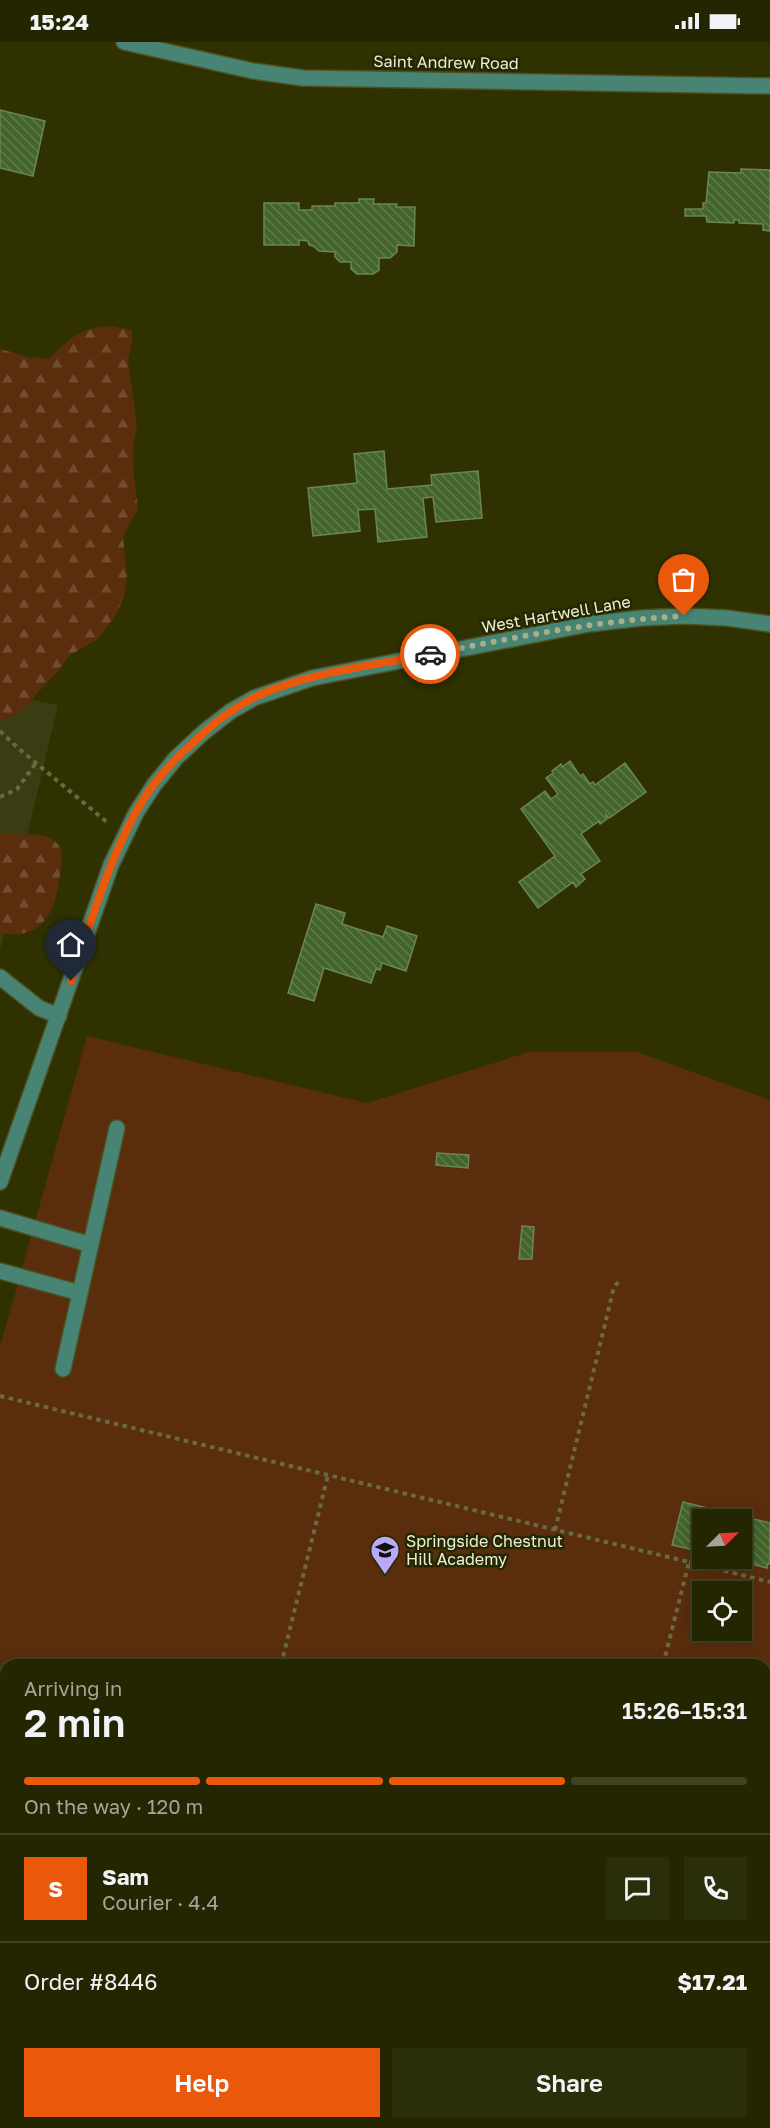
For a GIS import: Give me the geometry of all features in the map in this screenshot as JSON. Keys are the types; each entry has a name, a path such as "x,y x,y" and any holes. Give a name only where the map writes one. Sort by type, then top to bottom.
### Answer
{"street":[{"name":"Saint Andrew Road","path":"124,42 151,45 253,71 303,78 770,86"},
{"name":"West Hartwell Lane","path":"0,1182 111,865 136,813 154,785 176,758 231,711 254,698 312,678 589,624 684,616 726,618 770,624"},
{"path":"0,976 39,1008 59,1016"},
{"path":"63,1369 117,1128"},
{"path":"0,1218 91,1245"},
{"path":"0,1272 80,1293"}],"path":[{"path":"0,731 125,837"},
{"path":"0,796 17,789 36,763"},
{"path":"555,1530 614,1287 621,1279"},
{"path":"0,1396 770,1582"},
{"path":"282,1659 328,1475"},
{"path":"664,1659 688,1562"}],"shaded area":[{"path":"0,694 58,705 0,950"}],"green space":[{"path":"112,326 132,330 128,361 137,425 133,446 133,468 138,510 123,537 127,576 124,596 116,615 98,639 70,655 20,712 0,722 0,349 28,357 49,359 76,335 91,329"},
{"path":"0,834 44,836 55,841 61,849 62,862 55,900 44,921 27,933 0,932"},
{"name":"Springside Chestnut Hill Academy","path":"87,1036 367,1103 529,1052 637,1052 770,1100 770,1659 0,1659 0,1347"}],"building":[{"path":"0,110 45,121 33,176 0,168"},
{"path":"741,169 770,170 770,231 763,230 763,224 739,223 739,220 734,220 734,223 707,222 706,216 685,216 685,209 703,209 703,203 706,203 709,172 741,173"},
{"path":"359,199 374,199 373,204 415,207 414,246 397,245 397,252 390,258 379,258 379,270 373,274 357,274 351,269 351,262 340,262 335,257 335,252 319,251 309,245 308,241 299,240 299,245 264,245 264,203 299,203 299,210 312,210 312,206 359,203"},
{"path":"384,451 387,489 432,485 431,475 478,471 482,518 436,522 433,497 423,498 427,537 378,542 375,509 358,510 360,531 313,536 308,488 357,483 354,454"},
{"path":"570,761 580,776 583,774 590,784 593,782 595,785 625,763 646,792 609,818 606,815 607,819 600,824 599,821 581,834 600,861 581,874 585,879 576,887 573,882 538,908 519,882 555,856 521,809 545,791 551,799 558,794 546,778 561,764 562,767"},
{"path":"316,904 345,913 342,924 383,937 387,926 417,936 406,971 382,963 380,970 376,969 371,983 324,968 314,1001 288,993"},
{"path":"437,1153 469,1155 468,1168 436,1165"},
{"path":"522,1226 534,1227 532,1259 519,1259"},
{"path":"683,1502 712,1509 692,1509 692,1550 672,1545"},
{"path":"752,1519 770,1523 770,1564 768,1563 767,1568 752,1564"}],"way so far":[{"path":"430,654 589,624 684,616"}],"place":[{"name":"Springside Chestnut Hill Academy","path":"385,1576"}],"route":[{"path":"71,981 111,865 136,813 154,785 176,758 204,732 231,711 254,698 284,686 312,678 430,654"}]}
